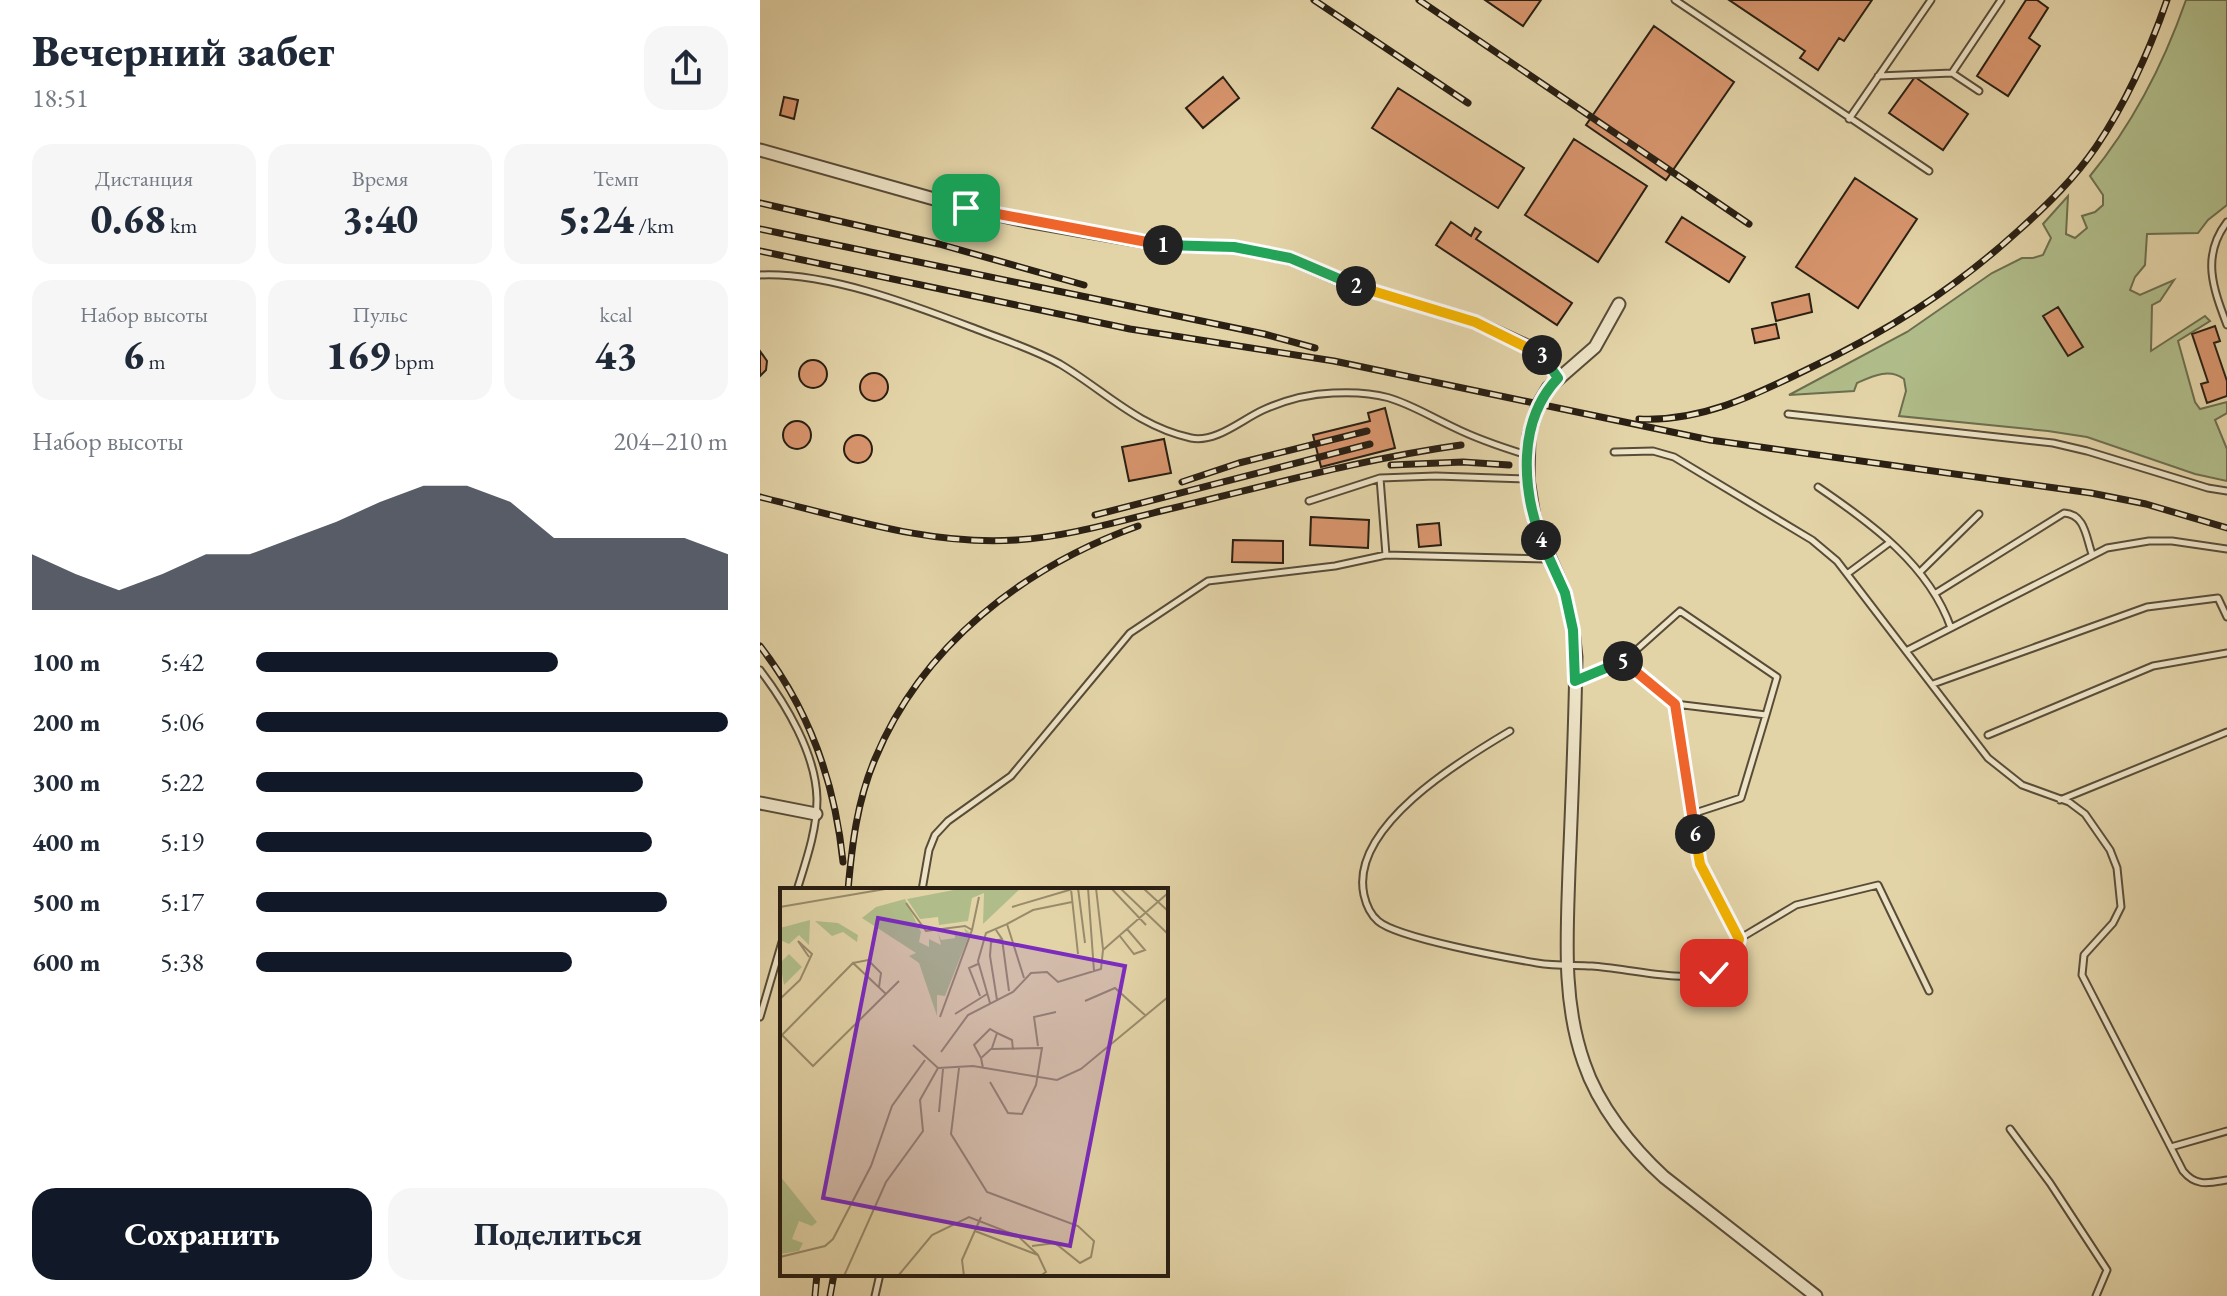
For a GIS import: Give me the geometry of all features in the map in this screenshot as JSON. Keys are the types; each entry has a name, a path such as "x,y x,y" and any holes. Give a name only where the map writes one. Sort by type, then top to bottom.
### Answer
{"street":[{"path":"760,150 966,208 1026,221 1151,243 1234,247 1290,258 1353,285 1475,322 1540,352 1558,378"},
{"path":"1619,304 1595,347 1548,388 1533,417 1528,455 1528,479 1535,523 1565,593 1573,630 1575,681 1567,965 1571,1015 1585,1066 1595,1087 1643,1158 1816,1296"},
{"path":"760,803 816,814"}],"lane":[{"path":"1675,0 1929,171"},
{"path":"1849,119 1931,0"},
{"path":"1952,73 2001,0"},
{"path":"1878,76 1952,73 1979,91"},
{"path":"2227,222 2218,235 2210,258 2213,286 2227,325"},
{"path":"760,275 800,275 916,306 1044,356 1133,416 1193,439 1215,436 1241,420 1308,395 1371,393 1400,400 1478,439 1528,455"},
{"path":"1788,414 2053,443 2227,491"},
{"path":"1614,452 1653,451 1674,457 1812,540 1837,561 1933,684 1974,743 1996,766 2022,785 2069,802 2085,814 2110,850 2117,868 2121,907 2113,923 2084,955 2082,975 2190,1180 2209,1183 2227,1180"},
{"path":"1309,501 1380,478 1528,479"},
{"path":"1380,478 1386,555"},
{"path":"1818,487 1865,521 1920,572 1936,593 1951,628"},
{"path":"1936,593 2064,513 2077,516 2081,521 2092,554"},
{"path":"1920,572 1979,514"},
{"path":"1906,651 2107,548 2149,541 2202,544 2227,549"},
{"path":"1847,574 1889,543"},
{"path":"922,888 924,865 935,835 948,821 1011,776 1130,633 1208,581 1335,566 1386,555 1551,559"},
{"path":"1933,684 2147,607 2218,598 2227,617"},
{"path":"1575,681 1624,661 1680,611 1777,677 1741,798 1692,814"},
{"path":"1988,735 2153,666 2227,653"},
{"path":"1624,661 1675,704 1766,715"},
{"path":"760,670 791,719 815,783 816,814 798,888"},
{"path":"1510,731 1451,767 1392,822 1365,860 1363,891 1366,903 1379,922 1402,933 1538,963 1690,976 1714,973 1734,960 1739,939 1700,864 1675,704"},
{"path":"2059,800 2227,732"},
{"path":"1739,939 1796,905 1878,885 1929,991"},
{"path":"760,1017 780,949"},
{"path":"2010,1129 2107,1270 2096,1296"},
{"path":"2171,1147 2227,1131"},
{"path":"875,1296 880,1276"}],"green space":[{"path":"2186,0 2227,0 2227,205 2208,220 2198,233 2147,234 2145,265 2135,277 2130,290 2140,295 2174,280 2160,301 2152,305 2151,351 2205,316 2210,321 2178,341 2195,402 2200,409 2227,402 2227,413 2215,420 2227,449 2227,481 2195,474 2087,437 1899,416 1906,391 1904,379 1893,374 1881,374 1857,383 1854,391 1789,395 1907,332 1992,273 2022,258 2043,255 2051,238 2043,224 2068,196 2066,234 2075,238 2087,228 2082,216 2095,212 2103,205 2103,195 2090,176 2120,136 2146,92"}],"building":[{"path":"1485,0 1541,0 1523,26"},
{"path":"1729,0 1872,0 1844,41 1839,38 1818,70 1800,58 1805,51"},
{"path":"2026,0 2037,0 2048,8 2029,38 2040,46 2008,96 1977,76"},
{"path":"1654,26 1734,82 1666,180 1586,125"},
{"path":"1223,77 1239,98 1203,128 1186,108"},
{"path":"1915,77 1968,114 1943,150 1889,113"},
{"path":"1398,88 1524,168 1498,208 1372,128"},
{"path":"784,97 798,100 794,119 780,115"},
{"path":"1574,139 1647,186 1598,262 1525,215"},
{"path":"1855,178 1917,219 1858,308 1796,267"},
{"path":"1682,217 1745,257 1729,282 1666,242"},
{"path":"1451,222 1471,236 1475,228 1481,232 1476,239 1572,303 1557,325 1436,245"},
{"path":"1809,294 1812,312 1776,321 1772,303"},
{"path":"2058,307 2083,347 2068,356 2043,316"},
{"path":"1776,324 1779,338 1755,343 1752,329"},
{"path":"2215,326 2220,341 2214,343 2227,381 2227,396 2207,403 2201,384 2208,382 2192,334"},
{"path":"760,351 767,361 766,370 760,376"},
{"path":"813,360 823,364 827,374 823,384 813,388 803,384 799,374 803,364"},
{"path":"874,373 884,377 888,387 884,397 874,401 864,397 860,387 864,377"},
{"path":"1385,408 1395,448 1321,467 1313,435 1370,421 1368,413"},
{"path":"797,421 807,425 811,435 807,445 797,449 787,445 783,435 787,425"},
{"path":"858,435 868,439 872,449 868,459 858,463 848,459 844,449 848,439"},
{"path":"1164,439 1171,473 1129,481 1122,447"},
{"path":"1311,517 1369,520 1368,548 1310,545"},
{"path":"1439,523 1441,545 1419,547 1417,525"},
{"path":"1233,540 1283,541 1283,563 1232,562"}],"railway":[{"path":"1314,0 1468,103"},
{"path":"1419,0 1749,224"},
{"path":"1639,419 1662,419 1705,412 1766,389 1891,325 1968,273 2039,211 2088,159 2127,94 2167,0"},
{"path":"760,203 939,244 1084,285"},
{"path":"760,229 1264,334 1315,348"},
{"path":"760,251 1130,329 1334,361 1710,440 2091,493 2146,504 2227,528"},
{"path":"1182,482 1239,463 1367,431"},
{"path":"1095,515 1370,444"},
{"path":"760,497 919,534 951,539 1016,540 1091,528 1349,466 1461,445"},
{"path":"1391,465 1463,462 1509,465"},
{"path":"848,888 856,823 869,775 895,718 920,680 981,615 1017,588 1055,564 1138,526"},
{"path":"760,646 793,695 817,748 834,804 843,862"},
{"path":"815,1296 817,1276"},
{"path":"830,1296 834,1276"}],"route":[{"path":"966,208 1164,245 1234,247 1290,258 1353,285 1475,322 1540,352 1558,378 1548,388 1533,417 1529,435 1528,479 1535,523 1565,593 1573,630 1575,681 1624,661 1675,704 1700,864 1739,939 1734,960 1714,973"}]}
